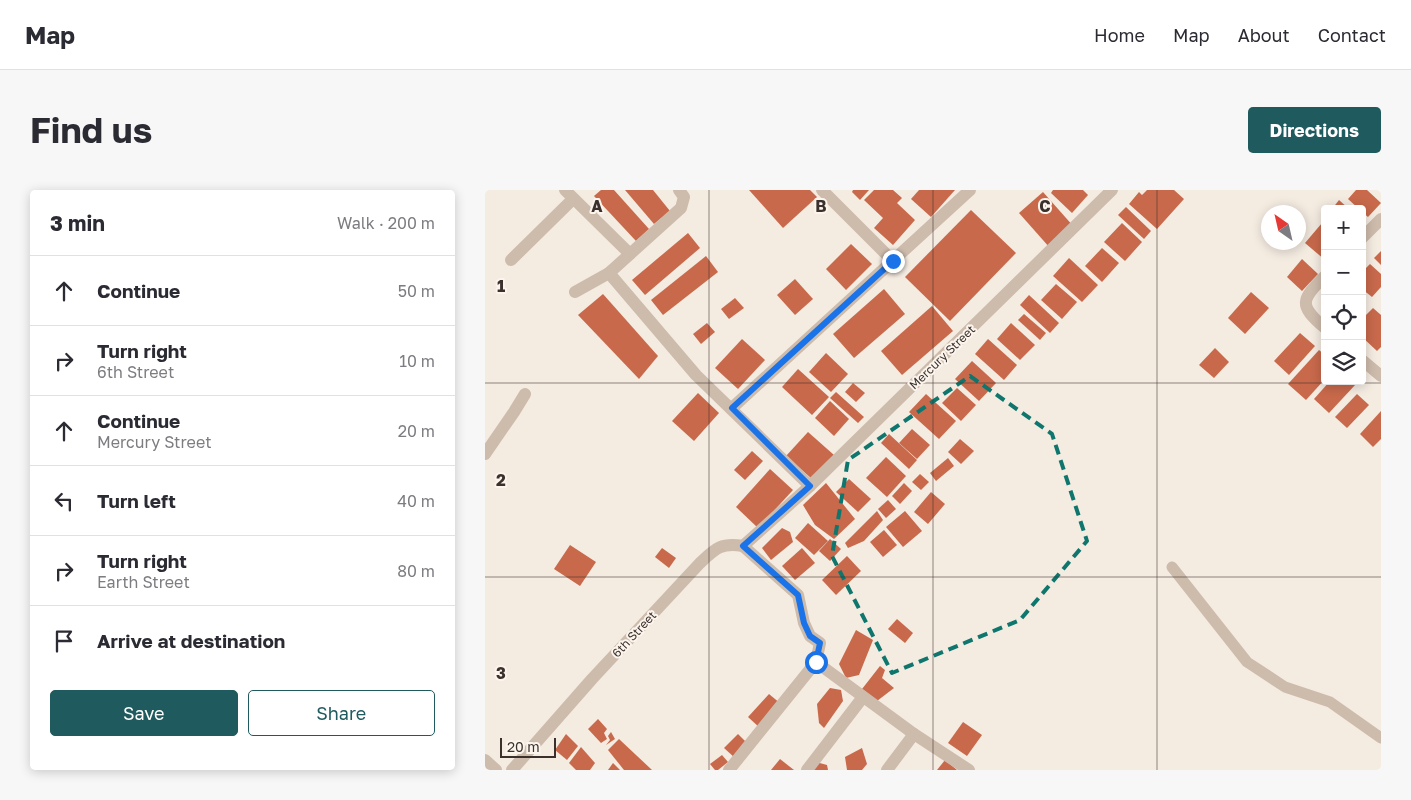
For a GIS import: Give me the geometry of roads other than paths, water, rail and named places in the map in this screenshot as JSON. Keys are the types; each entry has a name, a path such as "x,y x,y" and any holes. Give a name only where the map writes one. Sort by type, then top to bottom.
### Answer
{"street":[{"path":"575,292 609,273 681,208 684,197 679,190"},
{"path":"822,190 893,261"},
{"path":"732,408 970,190"},
{"name":"Mercury Street","path":"743,546 810,486 1112,190"},
{"path":"511,260 569,194 630,254"},
{"path":"1366,234 1381,219"},
{"path":"609,273 696,375 810,486"},
{"path":"1321,280 1307,293 1305,305 1311,316 1321,325"},
{"path":"1366,362 1379,370"},
{"path":"485,454 515,412 525,394"},
{"name":"6th Street","path":"512,770 700,563 713,551 729,543 743,546"},
{"path":"729,770 816,662 820,643 810,636 804,623 798,595 743,546"},
{"path":"816,662 914,734 969,770"},
{"path":"807,770 863,697"},
{"path":"887,770 914,734"},
{"path":"485,760 497,770"}],"lane":[{"path":"1172,567 1247,662 1285,687 1330,702 1381,738"}]}
